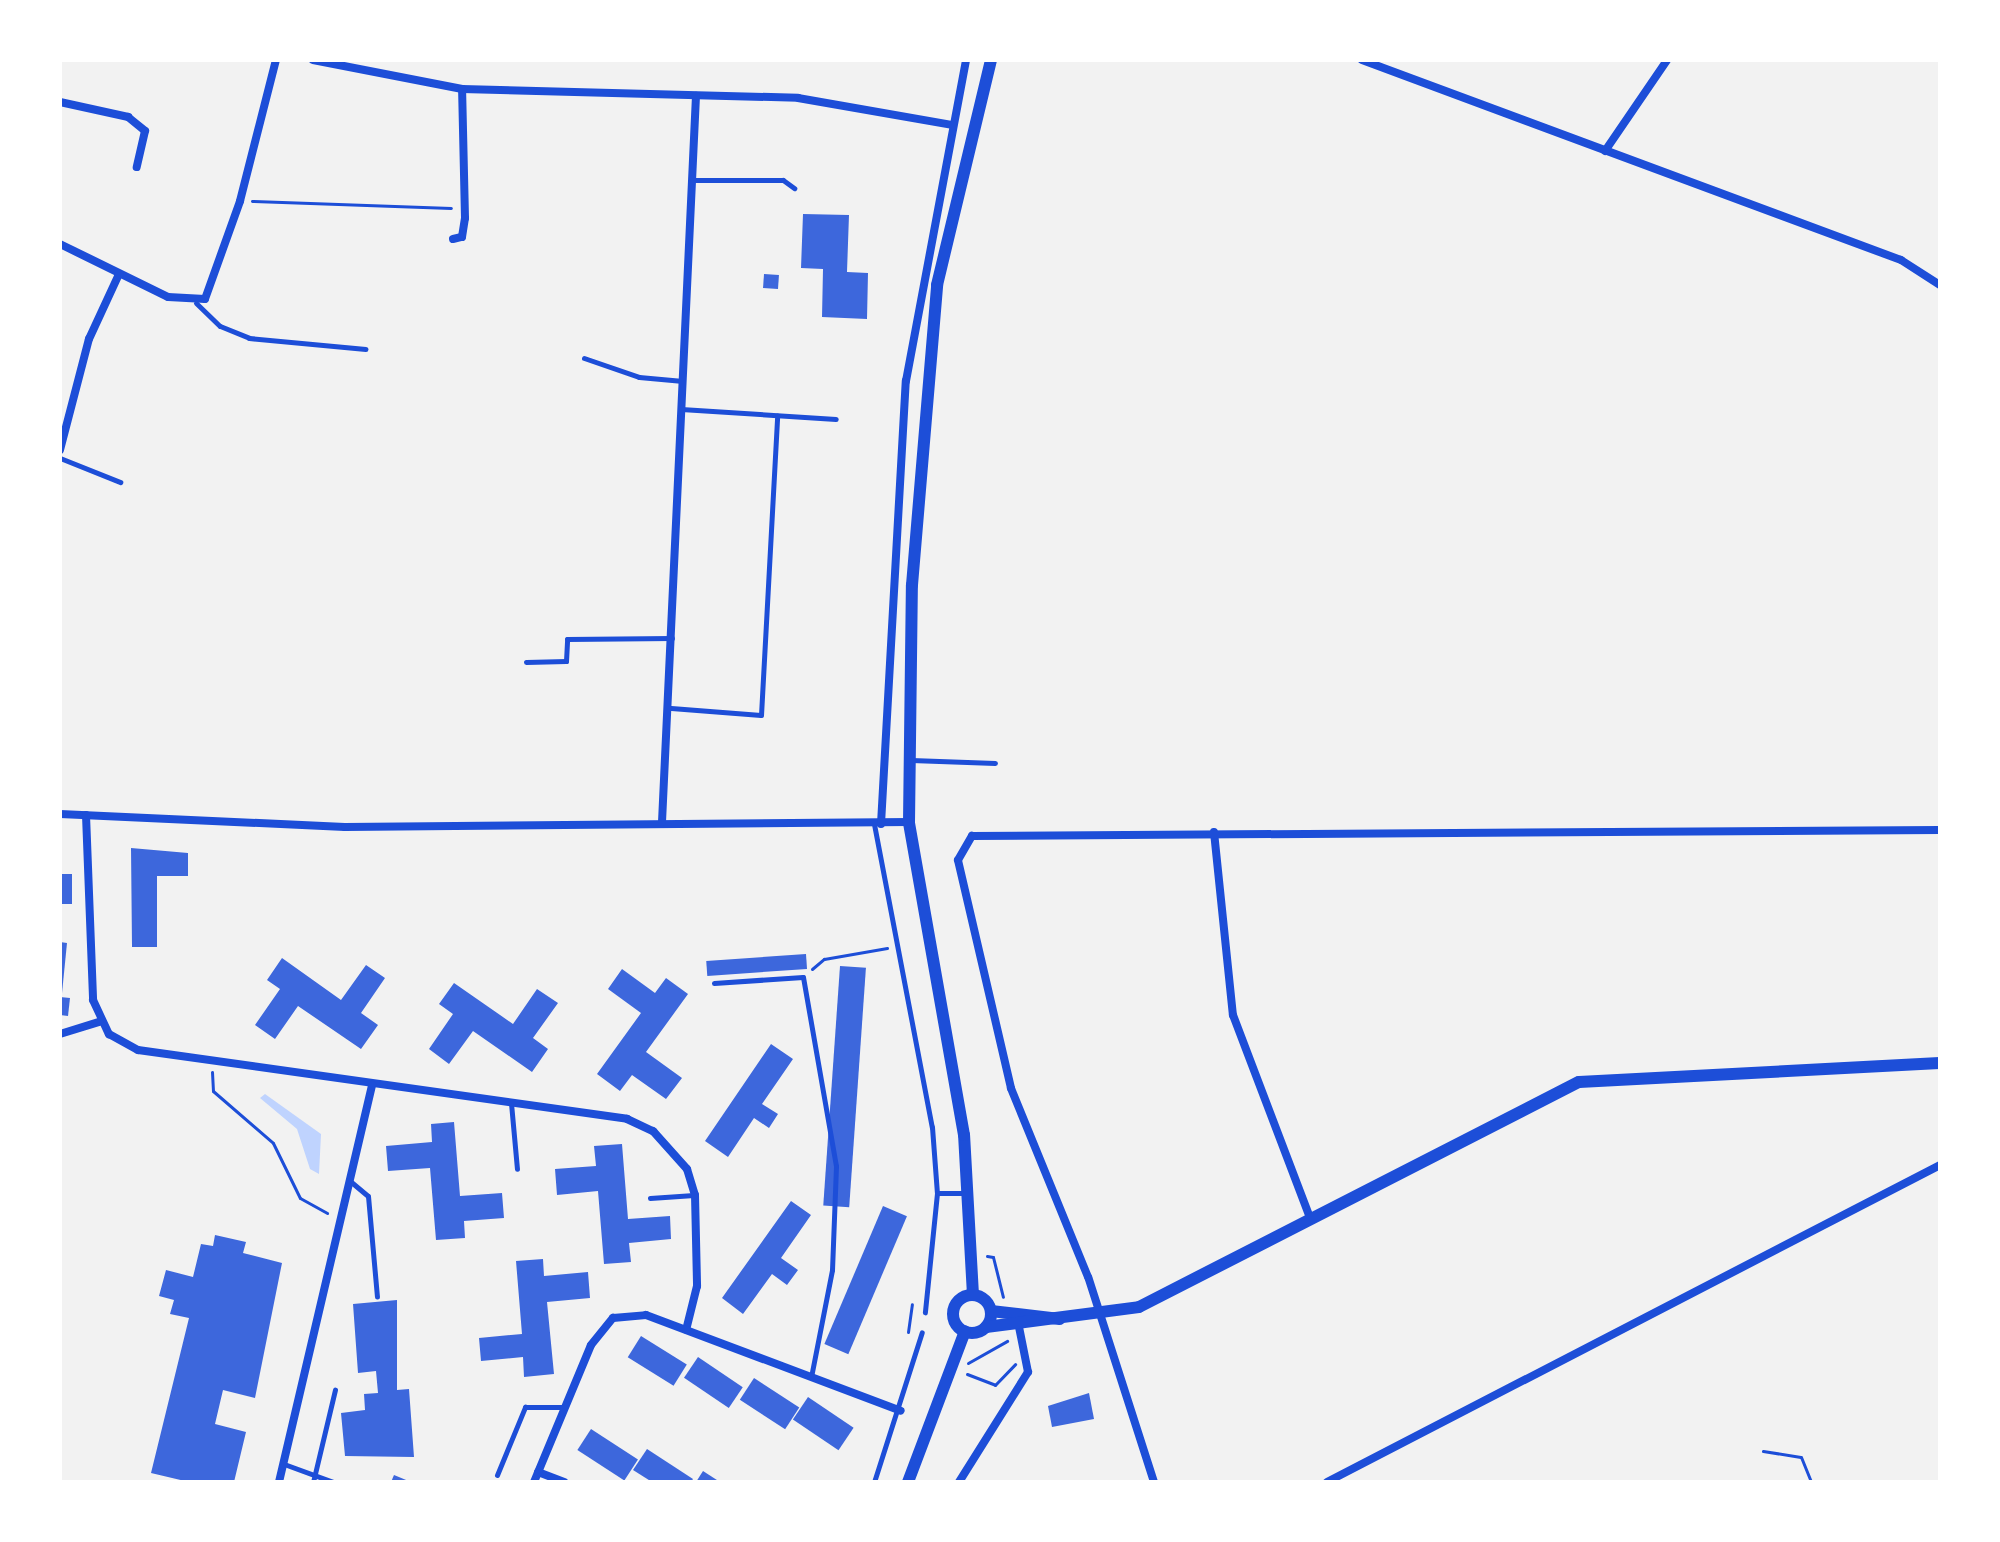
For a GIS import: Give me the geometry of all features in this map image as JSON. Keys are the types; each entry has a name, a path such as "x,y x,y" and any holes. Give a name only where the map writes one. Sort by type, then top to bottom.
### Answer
{"street":[{"path":"60,244 119,274 196,303 209,295 240,201 276,60"},
{"path":"313,60 462,89 798,98 952,125"},
{"path":"878,824 906,381 966,60"},
{"path":"991,60 937,285 913,560 909,822 953,1053 968,1193 973,1295 991,1311 1060,1319 1100,1316 1152,1301 1579,1082 1940,1063"},
{"path":"1362,60 1901,260 1940,285"},
{"path":"1605,151 1667,60"},
{"path":"453,239 462,237 465,208 462,89"},
{"path":"662,822 671,708 696,96"},
{"path":"60,102 128,117 145,131 137,167"},
{"path":"60,450 89,339 119,274"},
{"path":"60,814 345,827 909,822"},
{"path":"86,815 99,1022 123,1046 211,1063 627,1119 653,1131 687,1169 695,1195 697,1286 686,1330"},
{"path":"1154,1482 1100,1316 1011,1088 958,860 972,836 1214,832 1940,830"},
{"path":"1214,832 1233,1015 1312,1221"},
{"path":"60,1034 99,1022"},
{"path":"279,1482 372,1085"},
{"path":"1327,1482 1940,1165"},
{"path":"965,1331 953,1310 973,1295"},
{"path":"986,1327 991,1311"},
{"path":"534,1482 591,1345 613,1318 646,1315 901,1411"},
{"path":"965,1331 986,1327 1021,1331 1060,1319"},
{"path":"908,1482 965,1331"},
{"path":"959,1482 1030,1358 1021,1331"},
{"path":"538,1472 564,1482"}],"lane":[{"path":"692,180 783,180 794,188"},
{"path":"196,303 220,326 249,338 365,349"},
{"path":"584,358 639,377 683,381"},
{"path":"681,409 836,419"},
{"path":"671,708 761,715 777,415"},
{"path":"60,458 120,482"},
{"path":"526,662 566,661 567,639 673,638"},
{"path":"910,760 995,763"},
{"path":"878,824 895,946 922,1058 937,1193 925,1312"},
{"path":"714,983 803,977 836,1166 832,1270 811,1377"},
{"path":"511,1103 517,1169"},
{"path":"350,1181 368,1196 377,1297"},
{"path":"937,1193 968,1193"},
{"path":"650,1198 695,1195"},
{"path":"874,1482 901,1411 922,1332"},
{"path":"314,1479 335,1390"},
{"path":"497,1475 525,1407 565,1407"},
{"path":"284,1464 314,1479 333,1482"}],"path":[{"path":"240,201 465,208"},
{"path":"803,977 824,959 895,946"},
{"path":"211,1063 213,1091 273,1143 300,1198 342,1216"},
{"path":"987,1256 994,1266 1006,1300"},
{"path":"986,1264 994,1266"},
{"path":"907,1345 914,1291"},
{"path":"971,1364 1021,1331"},
{"path":"967,1374 995,1385 1005,1367 1030,1358"},
{"path":"1763,1451 1801,1457 1811,1482"}],"water":[{"path":"265,1094 321,1134 319,1174 310,1169 297,1129 260,1098"}],"building":[{"path":"803,214 849,215 847,272 868,273 867,319 822,317 823,269 801,268"},
{"path":"764,274 779,275 778,289 763,288"},
{"path":"131,848 188,853 188,876 157,876 157,947 132,947"},
{"path":"60,874 72,874 72,904 60,904"},
{"path":"60,942 67,943 62,993 60,993"},
{"path":"806,954 807,969 707,976 706,961"},
{"path":"282,958 341,1000 366,965 385,978 361,1013 378,1025 361,1049 298,1006 275,1039 255,1025 280,989 267,980"},
{"path":"840,966 866,968 849,1207 823,1205"},
{"path":"622,969 655,993 666,978 688,994 646,1052 682,1078 666,1099 632,1075 620,1091 597,1074 641,1013 608,989"},
{"path":"454,983 513,1024 537,989 558,1003 533,1038 548,1049 532,1072 473,1031 449,1064 429,1049 453,1014 439,1004"},
{"path":"60,997 70,998 68,1016 60,1015"},
{"path":"771,1044 793,1059 762,1104 778,1114 769,1128 754,1118 728,1157 705,1141"},
{"path":"454,1122 460,1196 502,1193 504,1218 464,1221 465,1238 436,1240 430,1168 388,1171 386,1146 432,1142 431,1124"},
{"path":"622,1144 628,1219 670,1216 671,1239 629,1243 631,1262 604,1264 598,1191 557,1195 555,1169 596,1166 594,1146"},
{"path":"791,1201 811,1215 781,1258 798,1270 787,1285 772,1274 743,1314 722,1298"},
{"path":"883,1206 907,1216 848,1354 824,1344"},
{"path":"215,1235 246,1242 243,1253 282,1263 255,1398 223,1390 215,1424 246,1432 234,1482 189,1482 151,1473 189,1318 170,1314 174,1300 159,1296 166,1270 193,1277 201,1244 213,1246"},
{"path":"543,1259 544,1276 588,1272 590,1298 547,1302 554,1374 524,1377 523,1357 481,1361 479,1338 522,1334 516,1261"},
{"path":"397,1300 397,1390 409,1389 414,1457 345,1456 341,1413 365,1410 364,1394 378,1393 376,1371 358,1373 353,1304"},
{"path":"641,1336 687,1365 674,1386 628,1357"},
{"path":"698,1357 743,1387 729,1408 684,1378"},
{"path":"754,1378 799,1407 785,1429 740,1400"},
{"path":"1089,1393 1094,1419 1052,1427 1048,1406"},
{"path":"808,1397 854,1428 838,1450 793,1419"},
{"path":"591,1429 638,1459 624,1480 577,1450"},
{"path":"647,1449 693,1479 691,1482 652,1482 633,1470"},
{"path":"703,1471 720,1482 696,1482"},
{"path":"394,1475 411,1482 391,1482"}]}
